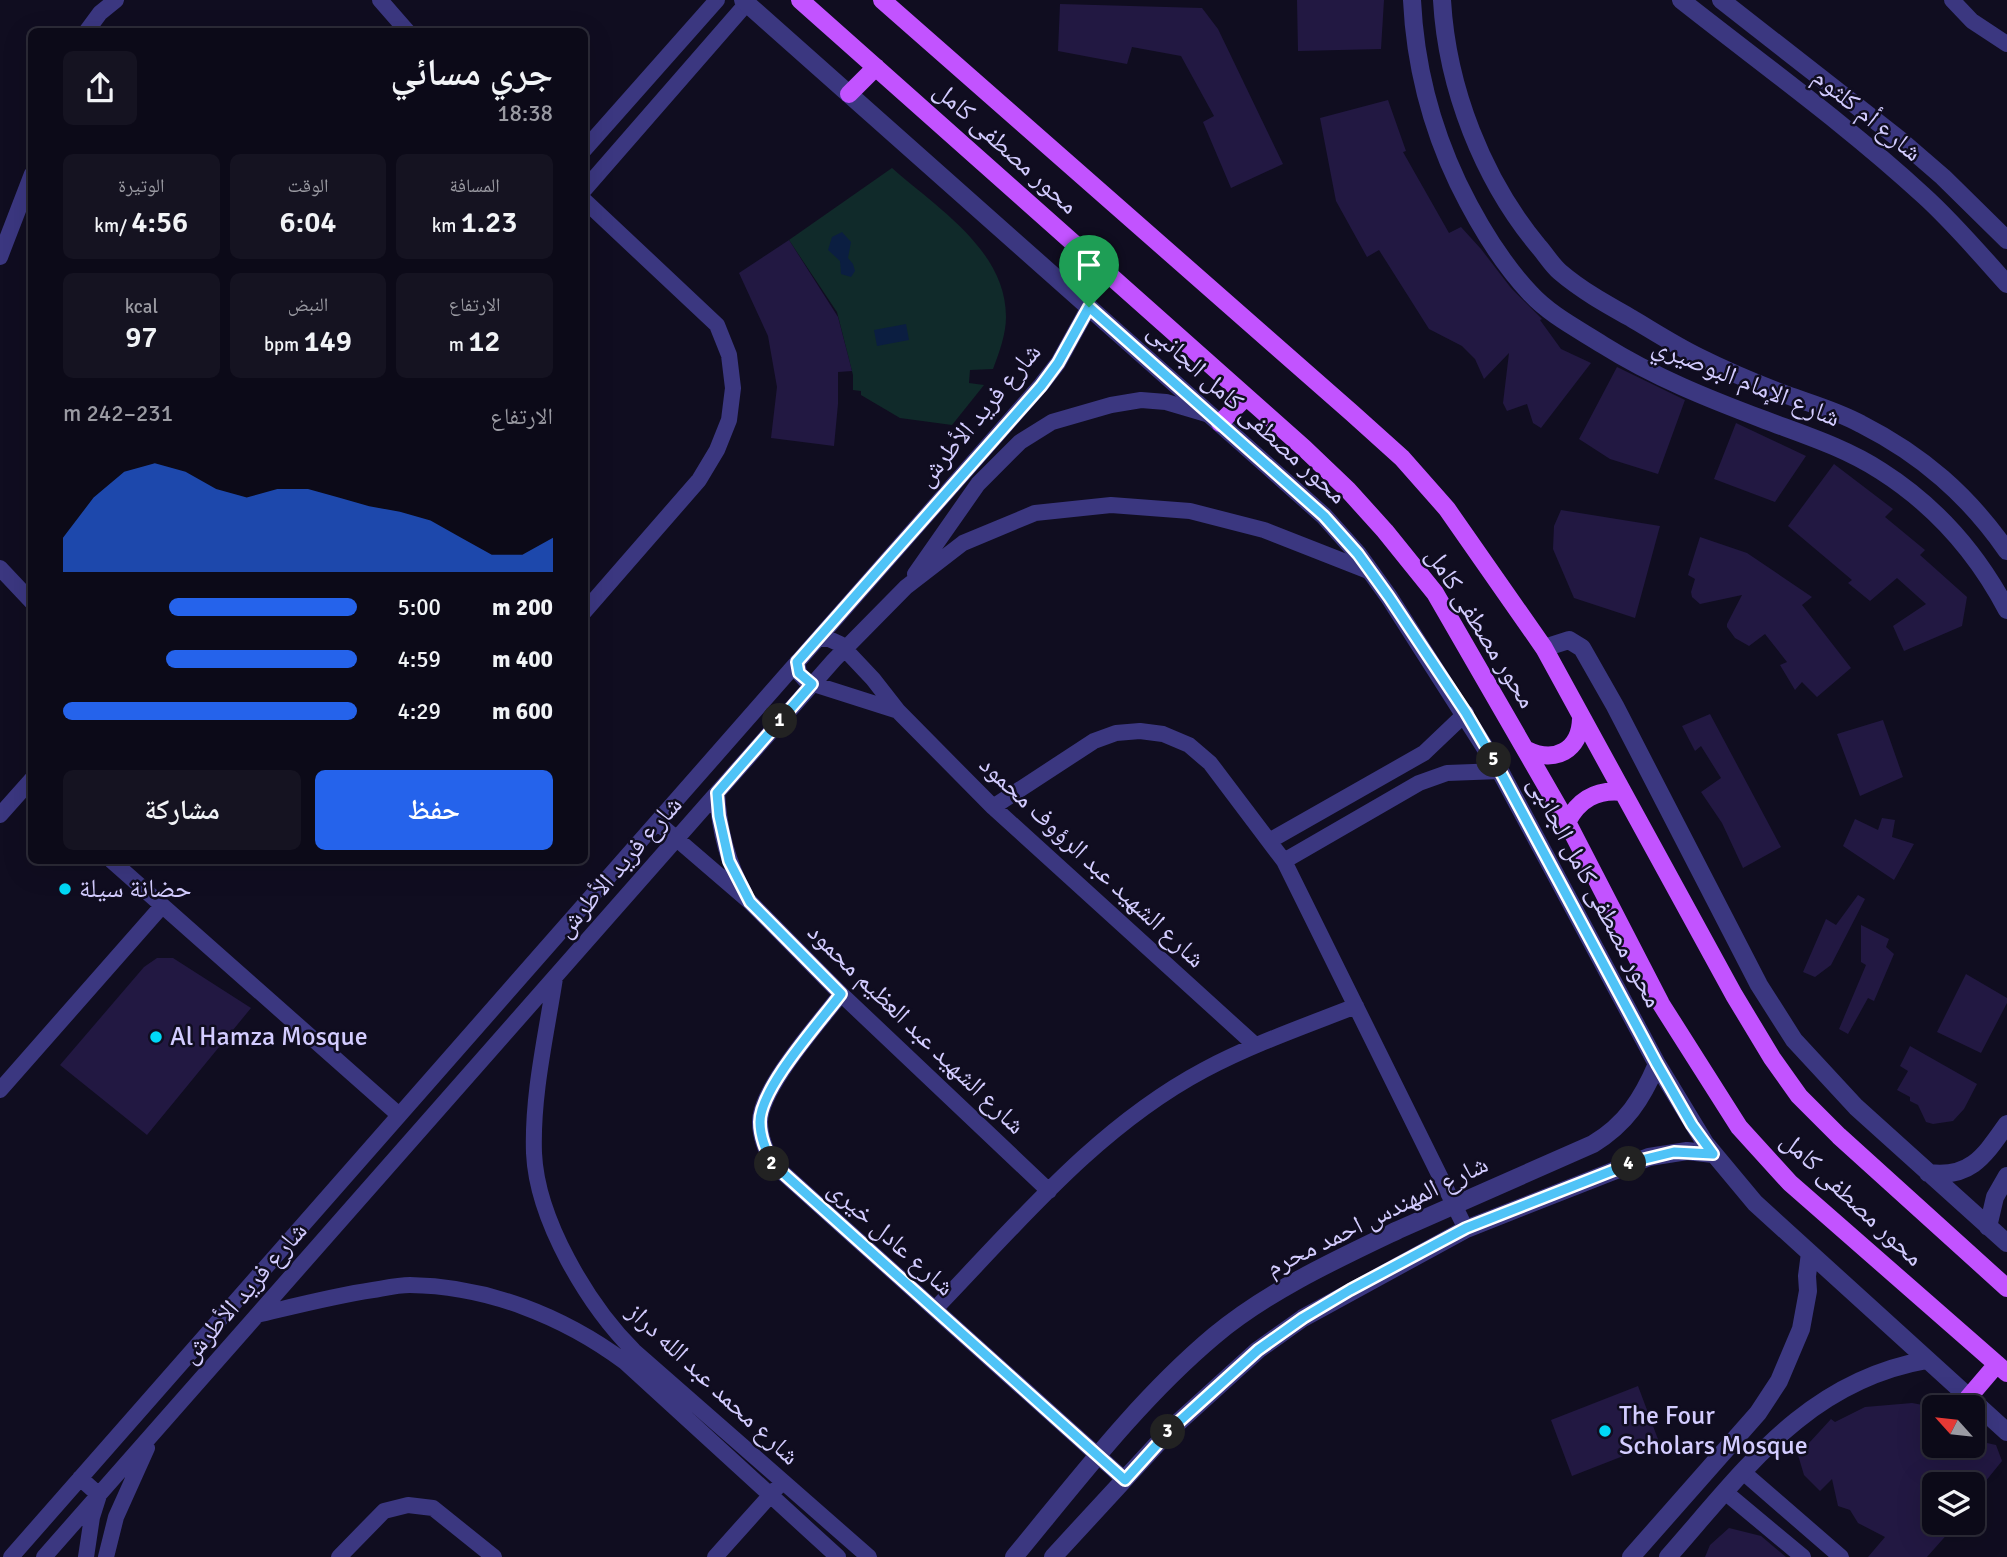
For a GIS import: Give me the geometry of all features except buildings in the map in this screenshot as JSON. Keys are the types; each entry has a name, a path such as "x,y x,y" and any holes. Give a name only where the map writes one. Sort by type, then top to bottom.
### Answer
{"main road":[{"name":"محور مصطفى كامل","path":"800,0 1246,397 1348,491 1385,531 1435,593 1567,822 1661,1004 1739,1127 1790,1184 2002,1369"},
{"name":"محور مصطفى كامل","path":"882,0 1402,458 1447,509 1544,648 1740,1005 1799,1096 2007,1288"},
{"path":"849,94 876,67"},
{"path":"1216,419 1246,397"},
{"path":"1527,750 1548,757 1569,749 1577,741 1581,719"},
{"path":"1567,822 1580,803 1590,796 1600,792 1623,792"},
{"path":"1972,1395 2002,1369"}],"street":[{"path":"89,28 100,13 116,0"},
{"path":"380,0 404,28"},
{"path":"588,145 717,0"},
{"name":"شارع الإمام البوصيري","path":"1412,0 1414,38 1442,148 1492,244 1530,294 1559,318 1634,365 1680,387 1837,448 1880,470 1941,518 1990,578 2007,610"},
{"name":"شارع الإمام البوصيري","path":"1442,0 1444,33 1472,132 1520,225 1558,270 1600,300 1700,358 1787,395 1818,405 1894,442 1927,464 1957,490 1984,518 2007,551"},
{"name":"شارع أم كلثوم","path":"1682,0 1881,158 1949,220 2007,284"},
{"name":"شارع أم كلثوم","path":"1721,0 1899,139 1943,177 2007,240"},
{"path":"1952,0 1972,21 2007,44"},
{"path":"588,185 745,2"},
{"name":"محور مصطفى كامل الجانبى","path":"745,2 1342,534 1371,572 1466,713 1692,1125 1755,1203 1965,1395"},
{"path":"0,257 28,184"},
{"path":"588,204 718,324 729,355 733,387 729,420 717,450 699,480 588,607"},
{"name":"شارع فريد الأطرش","path":"10,1557 1041,386 1058,363 1089,307"},
{"path":"906,587 978,484 1020,442 1052,422 1111,405 1155,400 1216,419"},
{"path":"1811,437 1820,422 1818,405"},
{"path":"1837,448 1840,428 1848,418"},
{"name":"شارع فريد الأطرش","path":"44,1557 812,684 906,587 963,543 1035,513 1111,505 1190,511 1227,520 1300,543 1371,572"},
{"path":"0,568 28,598"},
{"name":"شارع الشهيد عبد الرؤوف محمود","path":"818,639 830,639 844,649 873,679 898,711 993,807 1255,1045"},
{"path":"1544,648 1569,640 1583,648 1759,985 1794,1040 1856,1107 2007,1243"},
{"path":"797,662 799,673 812,684"},
{"name":"شارع الشهيد عبد الرؤوف محمود","path":"812,684 898,711"},
{"path":"1270,841 1424,753 1466,713"},
{"path":"993,807 1094,741 1116,733 1140,731 1163,734 1189,745 1210,763 1284,861 1466,1228"},
{"path":"1284,861 1419,783 1447,773 1500,771"},
{"path":"0,815 28,786"},
{"name":"شارع الشهيد عبد العظيم محمود","path":"717,793 729,861 750,902"},
{"name":"شارع الشهيد عبد العظيم محمود","path":"657,822 750,902 841,994 1049,1191"},
{"path":"115,864 399,1115"},
{"path":"0,1090 162,906"},
{"name":"شارع محمد عبد الله دراز","path":"555,976 536,1095 534,1156 544,1200 558,1239 576,1275 629,1356 838,1557"},
{"name":"شارع عادل خيرى","path":"841,994 771,1087 760,1121 763,1145 772,1163 1125,1480"},
{"path":"935,1309 1081,1158 1152,1102 1202,1071 1255,1045 1356,1006"},
{"name":"شارع المهندس احمد محرم","path":"1014,1557 1098,1454 1168,1379 1214,1336 1246,1312 1302,1278 1610,1134 1636,1107 1657,1064"},
{"path":"1928,1173 1958,1172 1980,1160 2007,1124"},
{"name":"شارع المهندس احمد محرم","path":"1052,1557 1172,1428 1258,1350 1303,1318 1466,1228 1649,1157 1674,1152 1713,1154"},
{"path":"1980,1160 1993,1175 2006,1177 1995,1197 1988,1227"},
{"path":"324,1200 343,1217"},
{"path":"1630,1557 1769,1397 1796,1347 1805,1310 1810,1253"},
{"name":"شارع محمد عبد الله دراز","path":"257,1315 341,1295 408,1285 461,1289 505,1299 629,1356 869,1557"},
{"path":"1668,1557 1768,1444 1811,1409 1834,1394 1888,1371 1927,1360"},
{"name":"محور مصطفى كامل الجانبى","path":"1985,1413 2007,1432"},
{"path":"1745,1427 1768,1444"},
{"path":"106,1557 116,1517 156,1431"},
{"path":"1744,1472 1841,1557"},
{"path":"80,1478 99,1495 92,1517 86,1557"},
{"path":"715,1557 782,1482"},
{"path":"1725,1492 1803,1557"},
{"path":"339,1557 384,1511 408,1505 433,1508 494,1557"}],"green space":[{"path":"892,168 966,232 995,271 1003,293 1006,323 993,369 970,370 969,383 984,385 952,425 900,418 861,395 861,391 853,390 853,375 837,312 789,240"}],"water":[{"path":"842,232 851,242 848,258 855,271 851,277 841,274 840,261 828,250 832,237"},
{"path":"906,324 909,340 877,346 874,330"}],"place":[{"name":"حضانة سيلة","path":"65,889"},
{"name":"Al Hamza Mosque","path":"156,1037"},
{"name":"The Four Scholars Mosque","path":"1605,1431"}],"route":[{"path":"1089,307 1324,516 1358,554 1466,713 1500,771 1657,1064 1692,1125 1713,1154 1674,1152 1637,1161 1466,1228 1350,1290 1303,1318 1258,1350 1172,1428 1125,1480 772,1163 763,1145 760,1121 763,1105 771,1087 841,994 750,902 729,861 717,793 812,684 802,678 797,662 1041,386 1058,363 1089,307"}]}
